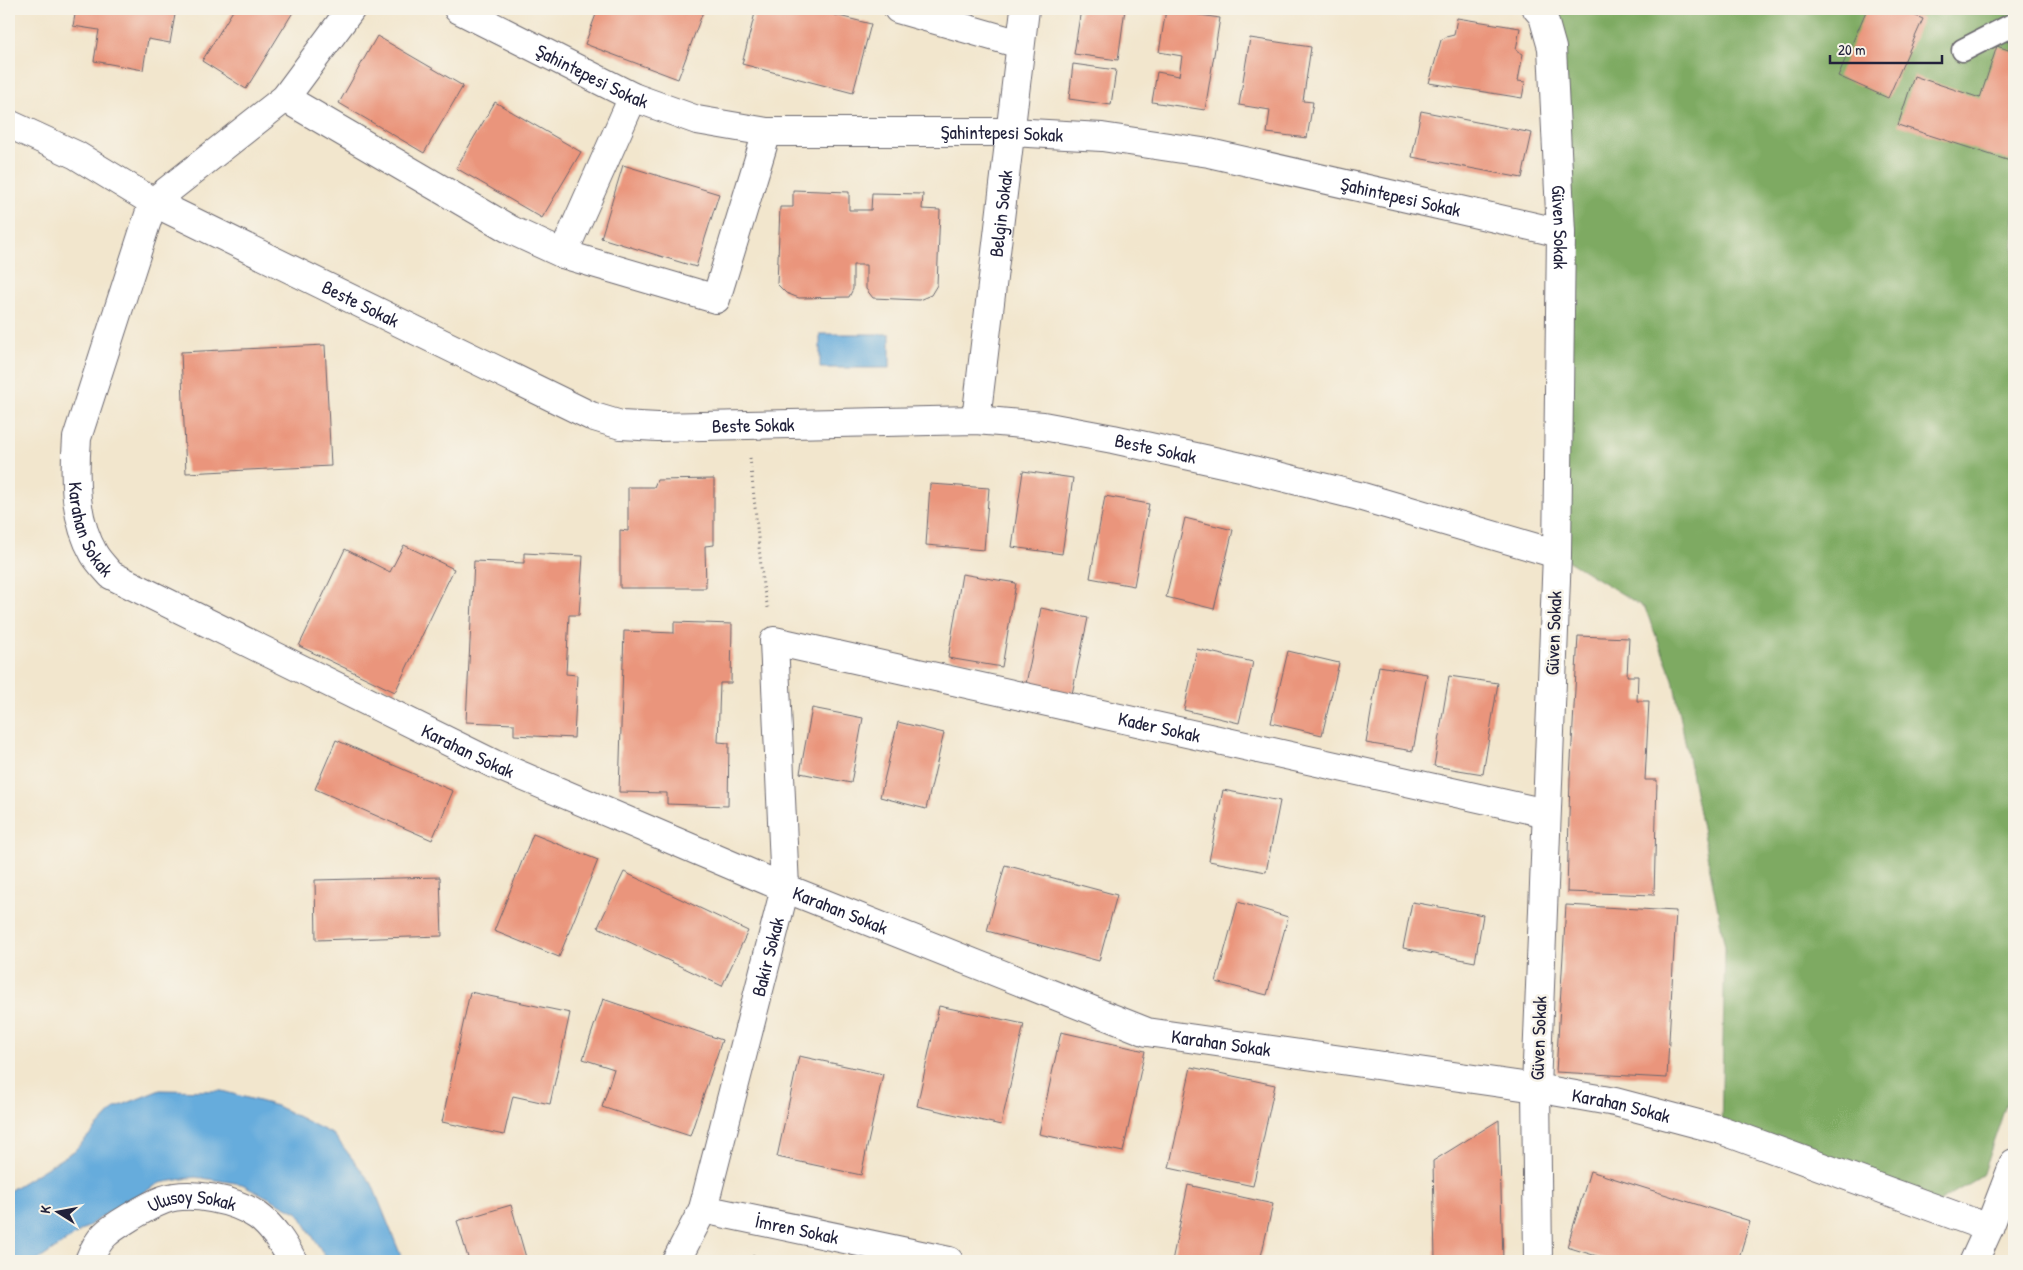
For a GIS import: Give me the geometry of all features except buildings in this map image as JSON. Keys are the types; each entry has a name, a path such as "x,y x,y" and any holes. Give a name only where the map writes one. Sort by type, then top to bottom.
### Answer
{"street":[{"path":"153,202 285,98 351,9"},
{"name":"Şahintepesi Sokak","path":"458,9 632,97 697,120 767,132 1011,132 1102,137 1209,153 1561,233"},
{"path":"898,9 1020,44"},
{"name":"Belgin Sokak","path":"976,420 1025,9"},
{"name":"Güven Sokak","path":"1537,9 1543,16 1552,48 1561,233 1557,554 1536,1088 1538,1261"},
{"path":"563,254 632,97"},
{"path":"285,98 512,230 563,254 716,299 767,132"},
{"name":"Beste Sokak","path":"9,124 76,155 153,202 591,416 622,425 658,427 976,420 1043,426 1241,467 1358,496 1557,554"},
{"name":"Karahan Sokak","path":"153,202 77,438 75,465 77,501 84,531 94,555 111,575 494,764 785,888 1147,1032 1536,1088 1615,1102 1721,1130 1989,1228"},
{"name":"Bakir Sokak","path":"676,1261 703,1209 785,888 774,641"},
{"name":"Kader Sokak","path":"774,641 1546,813"},
{"path":"1974,1261 2014,1163"},
{"name":"Ulusoy Sokak","path":"89,1261 94,1249 105,1233 136,1213 164,1199 190,1197 218,1199 241,1205 259,1217 275,1233 293,1261"},
{"name":"İmren Sokak","path":"703,1209 949,1261"}],"lane":[{"path":"1962,50 2014,24"}],"path":[{"path":"747,425 763,586"}],"green space":[{"path":"1537,9 2014,9 2014,1081 1982,1176 1930,1207 1721,1130 1725,947 1673,679 1645,608 1557,554 1561,233"}],"water":[{"path":"820,334 890,334 890,368 820,368"},
{"path":"160,1090 222,1091 277,1106 334,1135 372,1184 403,1261 328,1261 298,1213 242,1184 195,1177 160,1183 112,1210 37,1261 9,1261 9,1191 74,1151 115,1108"}]}
